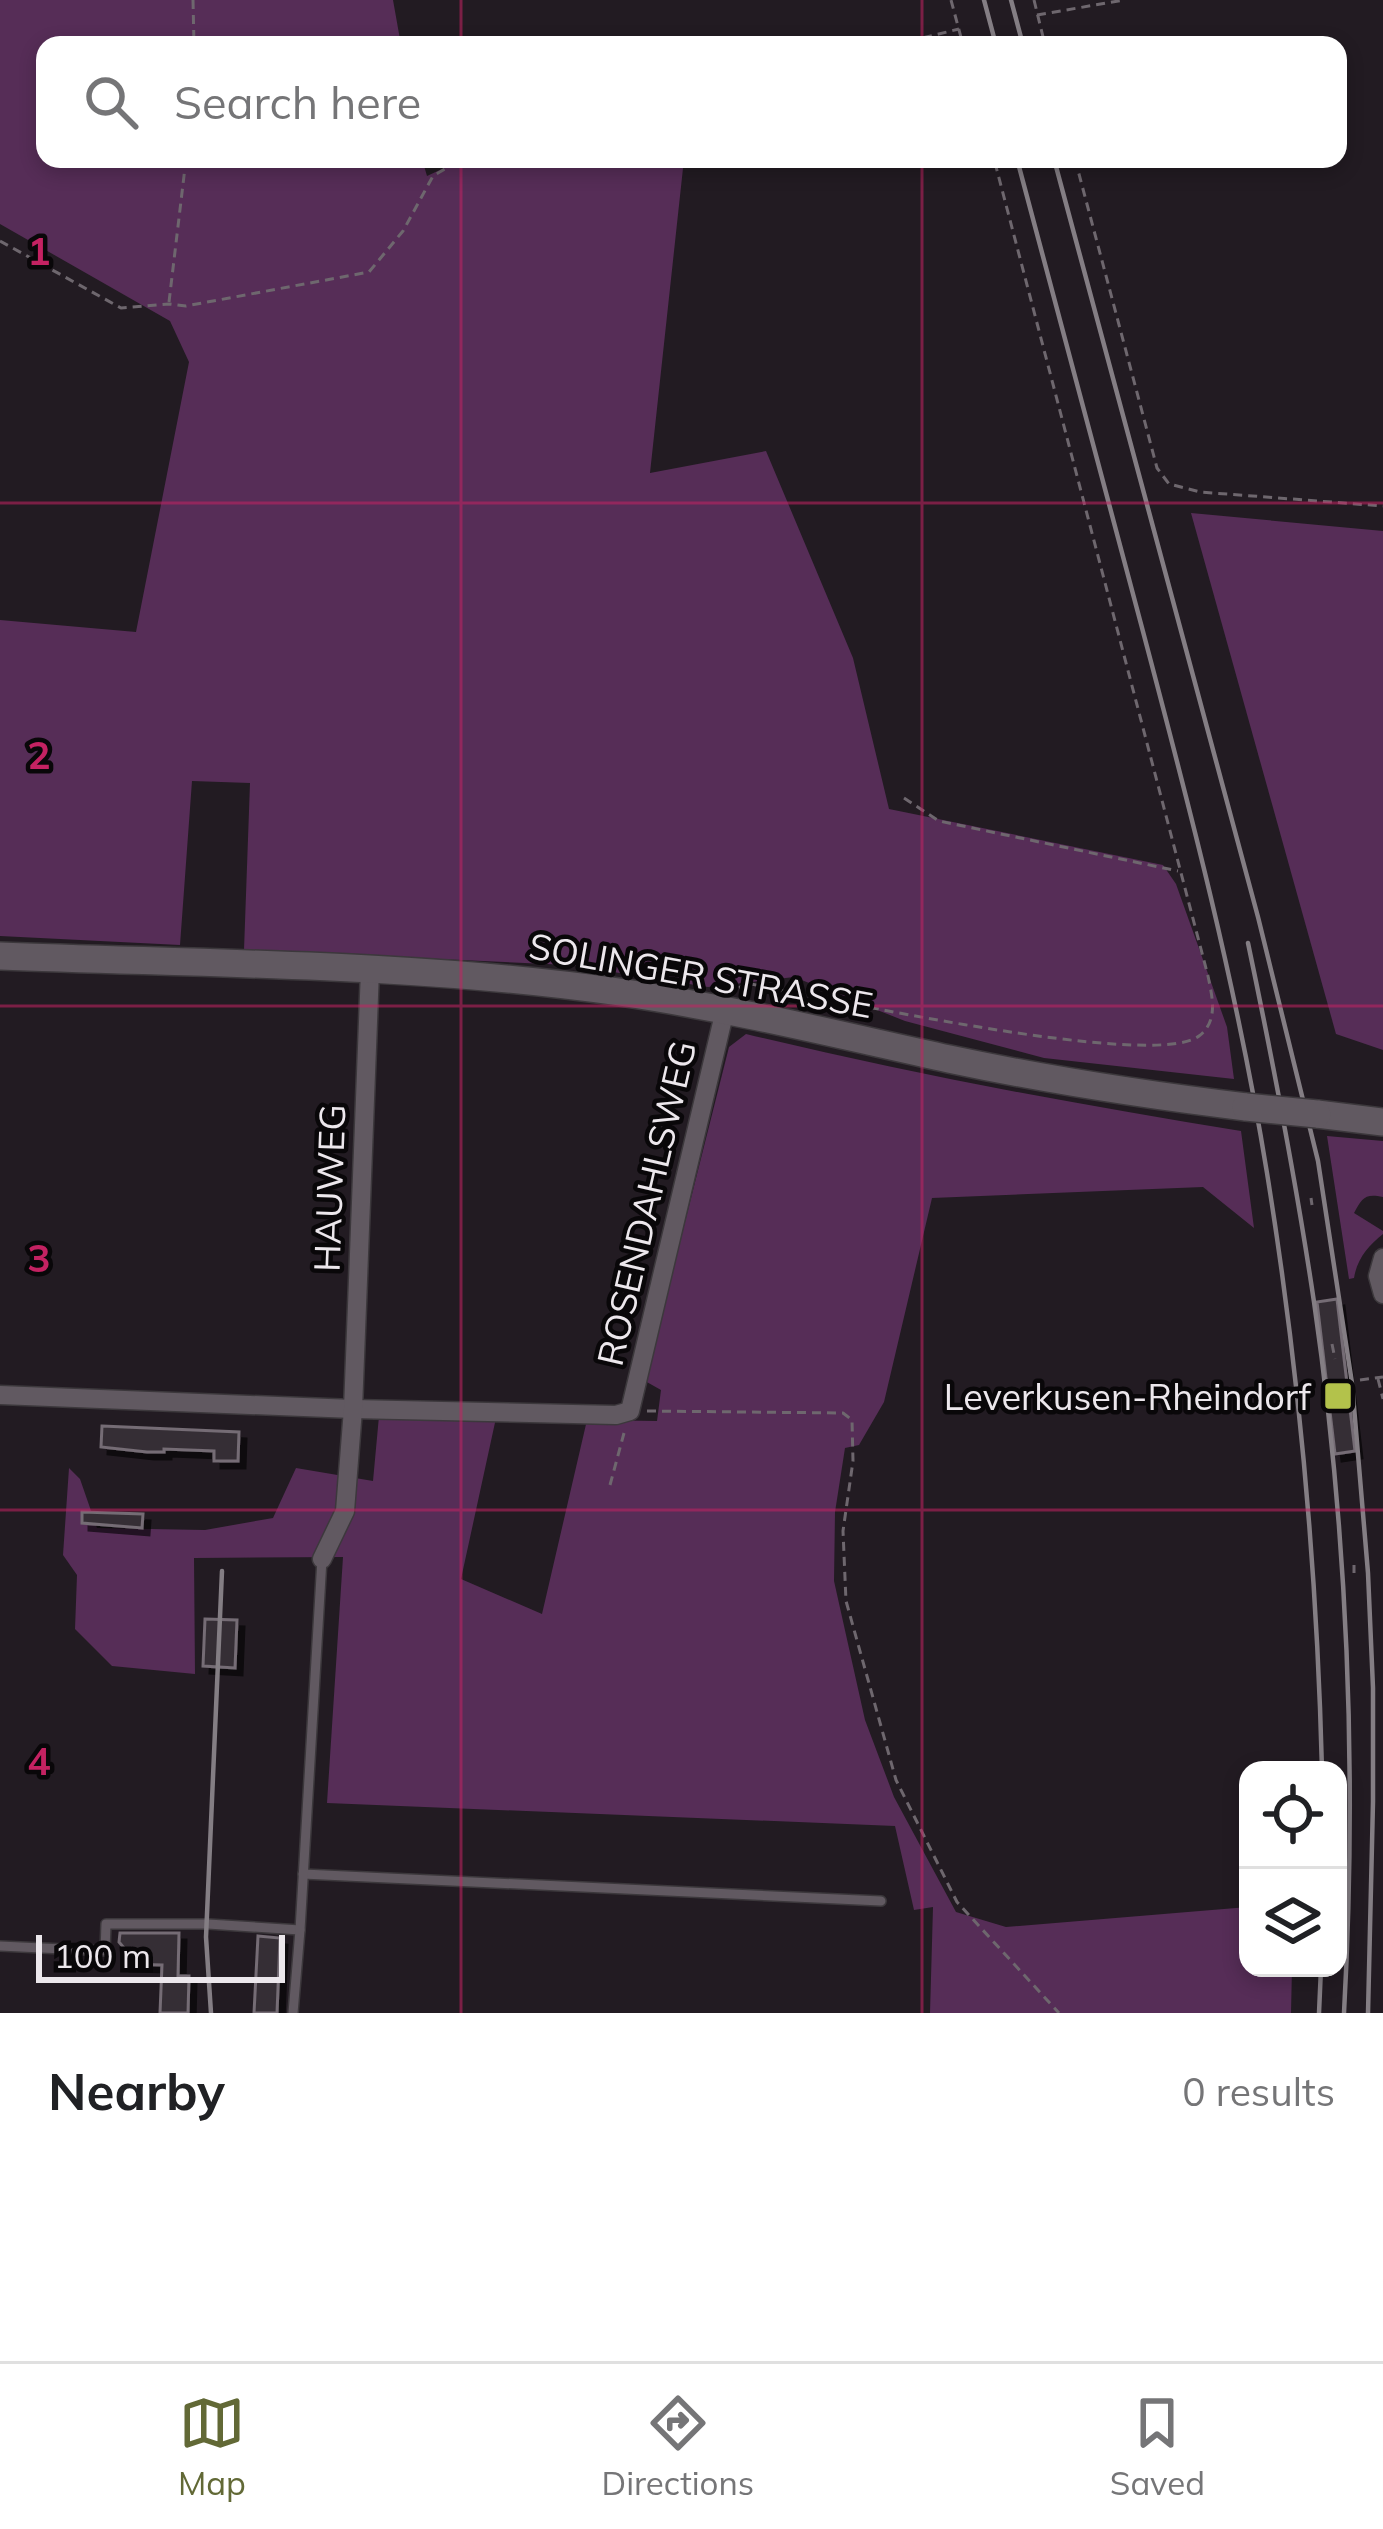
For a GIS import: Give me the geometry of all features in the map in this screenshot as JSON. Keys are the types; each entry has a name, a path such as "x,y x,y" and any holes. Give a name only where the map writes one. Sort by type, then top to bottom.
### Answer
{"main road":[{"name":"SOLINGER STRASSE","path":"0,956 512,979 725,1010 1149,1095 1383,1122"}],"street":[{"name":"HAUWEG","path":"322,1559 345,1510 370,970"},
{"name":"ROSENDAHLSWEG","path":"630,1411 725,1010"},
{"path":"1383,1258 1378,1276 1383,1294"},
{"path":"0,1395 353,1409 630,1411"}],"lane":[{"path":"293,2013 322,1559"},
{"path":"303,1874 881,1901"},
{"path":"0,1946 105,1951 106,1924 300,1930"}],"path":[{"path":"193,0 194,36"},
{"path":"951,0 961,36"},
{"path":"1034,0 1042,36"},
{"path":"1036,15 1124,0"},
{"path":"931,36 959,29"},
{"path":"169,304 185,168"},
{"path":"0,242 121,308 186,306 369,272 403,231 433,176 447,168"},
{"path":"725,1010 732,994 746,983 998,1032 1157,1046 1194,1040 1210,1022 1213,1004 1208,976 996,168"},
{"path":"1077,168 1156,468 1169,484 1200,492 1383,506"},
{"path":"904,799 939,821 1180,872"},
{"path":"1332,1344 1334,1359"},
{"path":"1360,1380 1380,1377 1383,1399"},
{"path":"610,1485 630,1411 843,1413 852,1420 853,1461 843,1531 846,1601 896,1780 957,1902 1059,2013"},
{"path":"1354,1565 1354,1573"}],"shaded area":[{"path":"0,0 393,0 399,36 36,36 36,168 425,168 427,176 444,168 683,168 650,473 766,451 853,658 889,809 1163,865 1176,884 1227,1027 1234,1079 1044,1058 905,1021 794,977 708,987 569,965 244,950 250,783 192,781 180,945 0,936 0,620 136,632 189,362 170,321 0,224"},
{"path":"1191,513 1383,531 1383,1050 1336,1034"},
{"path":"746,1034 993,1087 1241,1131 1254,1228 1203,1187 932,1198 884,1402 859,1445 845,1448 835,1512 834,1581 865,1720 894,1797 956,1912 1006,1927 1239,1908 1239,1977 1292,1977 1291,2013 930,2013 933,1907 914,1910 895,1826 327,1803 343,1557 194,1558 195,1674 112,1666 75,1629 77,1575 63,1555 69,1468 80,1479 97,1528 205,1530 273,1518 296,1468 373,1481 379,1416 496,1418 461,1579 542,1614 587,1420 657,1421 661,1390 645,1381 729,1047"},
{"path":"1327,1136 1383,1141 1383,1197 1365,1198 1354,1213 1383,1234 1364,1253 1354,1278 1349,1279"}],"building":[{"path":"1337,1299 1355,1451 1335,1454 1317,1302"},
{"path":"102,1426 239,1432 238,1461 214,1461 214,1451 101,1447"},
{"path":"82,1512 143,1514 142,1528 82,1523"},
{"path":"205,1619 237,1620 235,1668 203,1666"},
{"path":"120,1933 179,1933 178,1976 189,1976 188,2013 160,2013 162,1965 123,1964"},
{"path":"258,1936 280,1938 277,2013 254,2013"}],"railway":[{"path":"984,0 994,36"},
{"path":"1011,0 1021,36"},
{"path":"1019,168 1194,828 1255,1104 1297,1396 1311,1545 1322,1761"},
{"path":"1056,168 1258,917 1318,1161 1352,1383 1368,1573 1373,1688 1368,2013"},
{"path":"1248,943 1307,1257 1335,1479 1349,1746 1344,2013"},
{"path":"211,2013 206,1937 222,1571"},
{"path":"1319,2013 1321,1977"}],"place":[{"name":"Leverkusen-Rheindorf","path":"1338,1396"}]}
